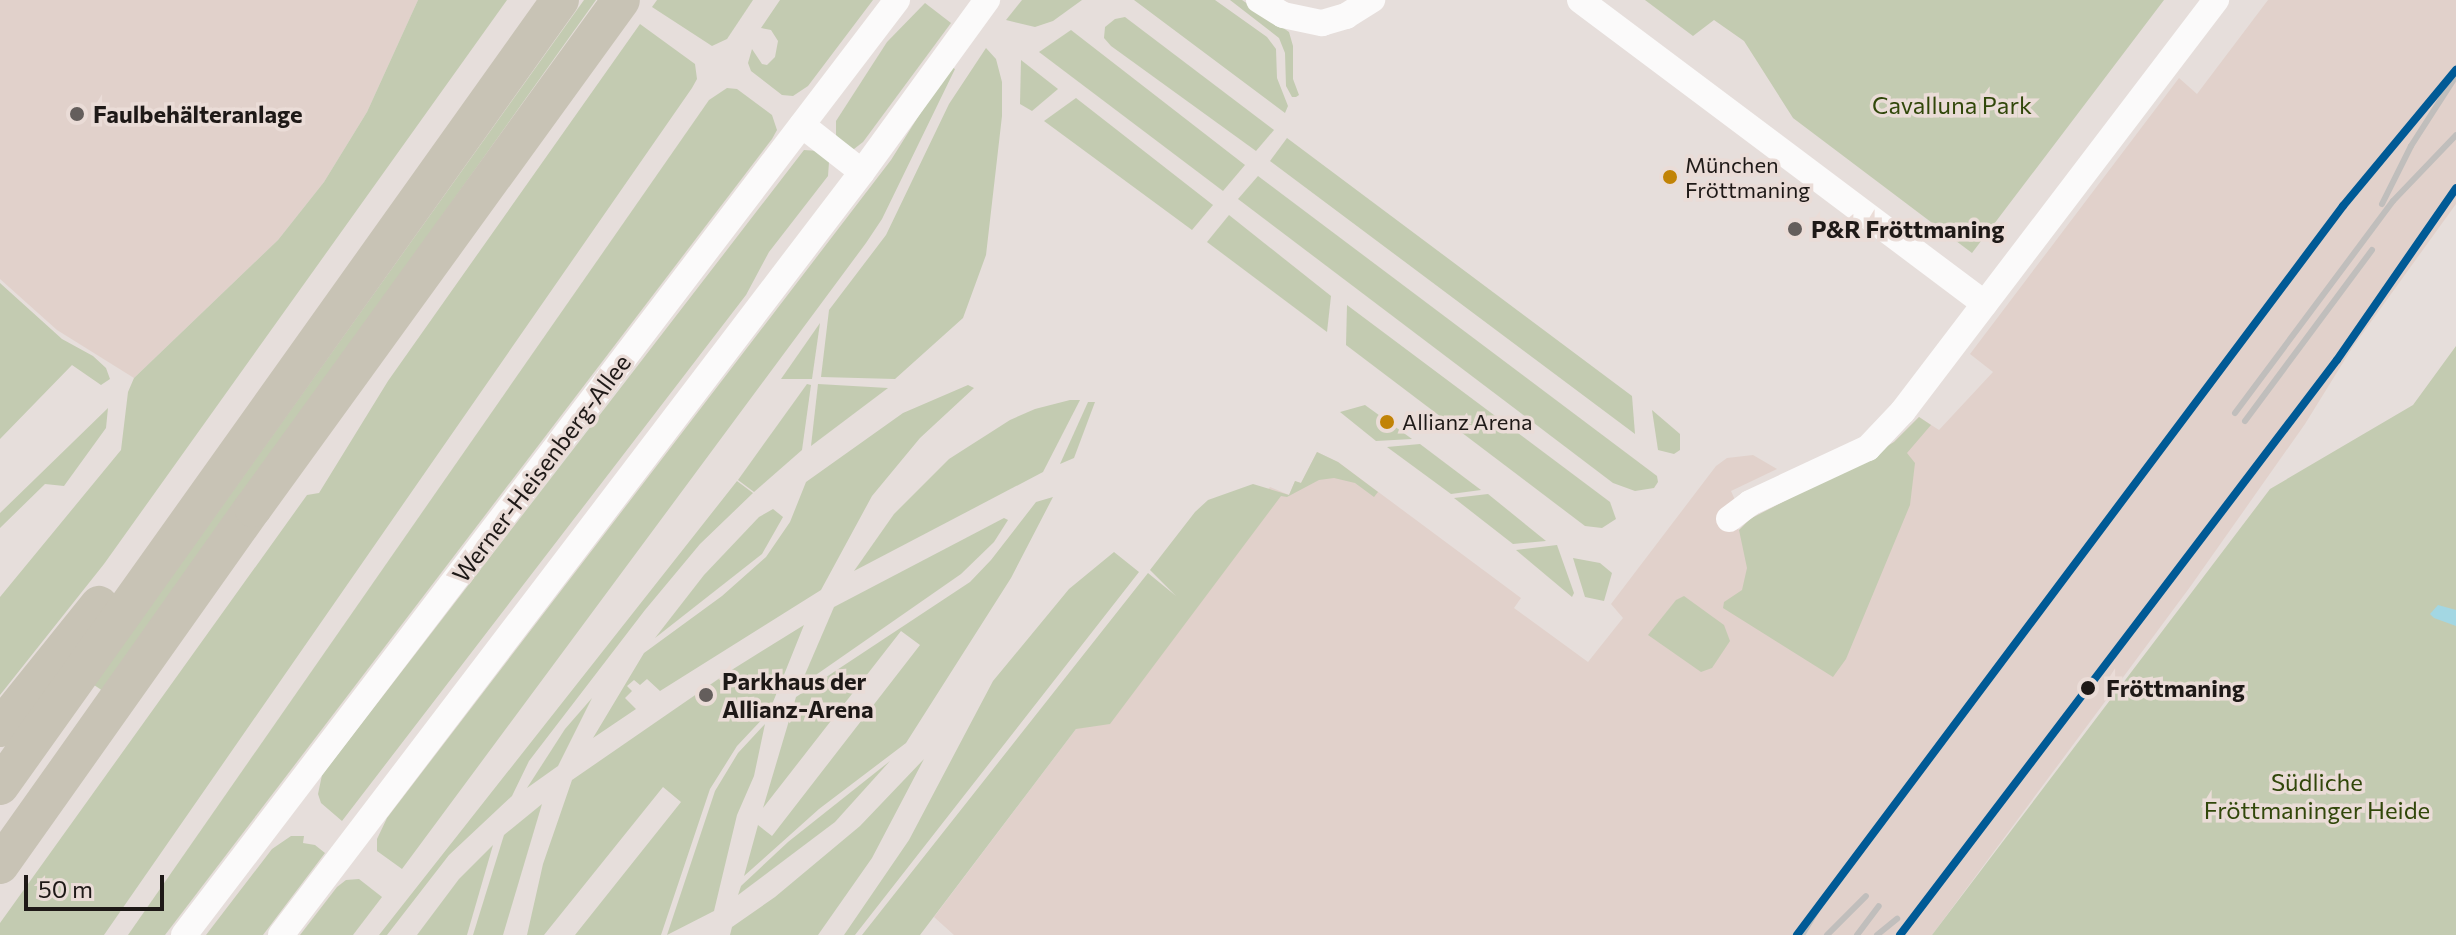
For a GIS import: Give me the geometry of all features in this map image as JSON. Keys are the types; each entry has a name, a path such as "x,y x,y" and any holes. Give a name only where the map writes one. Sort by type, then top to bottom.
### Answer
{"highway":[{"path":"0,786 560,0"},
{"path":"0,865 253,508 621,0"},
{"path":"0,728 81,629 208,456 255,429"}],"street":[{"path":"281,935 862,172 987,0"},
{"path":"1259,0 1283,15 1322,23 1346,16 1372,0"},
{"path":"1580,0 1985,304"},
{"path":"1729,519 1750,503 1868,448 1915,399 2216,0"},
{"name":"Werner-Heisenberg-Allee","path":"184,935 895,3"},
{"path":"802,125 862,172"}],"shaded area":[{"path":"0,0 418,0 367,112 324,182 278,240 134,378 57,330 0,279"},
{"path":"2268,0 2456,0 2456,204 2352,348 2305,424 2190,587 1932,935 954,935 934,917 1178,594 1270,487 1289,495 1295,481 1301,483 1317,452 1338,462 1521,598 1514,608 1588,662 1623,618 1611,604 1716,466 1727,458 1753,455 1777,469 1731,491 1735,500 1722,509 1739,530 1750,519 1894,442 1919,417 1939,430 1993,372 1970,354 2179,78 2197,94"}],"green space":[{"path":"418,0 507,0 104,564 0,695 0,597 121,450 128,392 134,378 278,240 324,182 367,112"},
{"path":"584,0 596,0 103,691 94,685"},
{"path":"657,0 753,0 727,39 712,46 652,7"},
{"path":"780,0 873,0 808,86 793,96 782,95 751,71 748,63 752,49 762,64 767,65 775,57 778,41 771,30 761,28"},
{"path":"1022,0 1082,0 1053,21 1035,27 1006,20"},
{"path":"1134,0 1215,0 1267,37 1276,49 1277,78 1288,106 1285,113"},
{"path":"1230,0 1242,0 1289,32 1293,46 1293,79 1299,95 1292,97 1286,86 1285,53 1279,38"},
{"name":"Cavalluna Park","path":"1645,0 2164,0 1972,253 1793,118 1744,41 1714,20 1693,36"},
{"path":"925,3 951,23 863,142 854,149 843,147 836,135 836,121 887,42"},
{"path":"1125,17 1274,130 1256,151 1111,46 1104,38 1105,27 1115,19"},
{"path":"640,24 695,64 697,79 692,88 104,935 0,935 0,923 307,495 319,493 388,381"},
{"path":"1071,30 1245,165 1223,191 1039,52"},
{"path":"986,48 996,59 1002,82 1002,116 986,255 963,318 895,379 821,377 829,310 886,235 949,104"},
{"path":"1021,60 1058,89 1032,111 1020,104"},
{"path":"950,66 955,69 882,219 866,243 402,869 377,851 377,839 387,818 891,160"},
{"path":"727,88 737,89 772,115 777,130 772,139 165,935 128,935 709,100"},
{"path":"1076,98 1213,205 1192,230 1044,121"},
{"path":"1287,138 1632,396 1635,434 1270,161"},
{"path":"804,150 818,151 829,162 828,176 769,252 746,295 342,821 321,803 318,794 322,775"},
{"path":"1258,176 1657,476 1658,482 1654,488 1635,491 1613,483 1238,199"},
{"path":"1229,215 1331,296 1327,332 1207,242"},
{"path":"0,283 62,339 93,356 106,368 110,379 101,385 72,365 0,439"},
{"path":"1347,305 1610,502 1616,519 1602,528 1585,526 1346,345"},
{"path":"820,323 812,379 781,379"},
{"name":"Südliche Fröttmaninger Heide","path":"2456,346 2456,935 1932,935 2270,489 2413,405"},
{"path":"807,384 811,385 802,450 754,492 738,480"},
{"path":"818,384 888,388 811,446"},
{"path":"968,385 974,388 920,438 872,496 821,590 660,691 647,679 640,685 634,680 627,686 632,691 625,698 636,709 593,738 644,653 722,596 766,557 790,522 806,482 903,413"},
{"path":"1080,400 1043,472 854,571 894,514 949,459 1010,420 1035,409"},
{"path":"1088,402 1095,402 1074,458 1060,464"},
{"path":"1365,405 1412,439 1376,441 1340,412"},
{"path":"108,408 106,428 64,486 45,484 0,528 0,513"},
{"path":"1652,410 1680,434 1680,450 1674,454 1658,450"},
{"path":"1919,417 1931,425 1907,453 1915,463 1910,505 1846,659 1833,677 1723,608 1724,602 1742,590 1747,568 1739,530 1750,519 1894,442"},
{"path":"1420,444 1481,490 1451,494 1387,447"},
{"path":"1317,452 1338,462 1378,492 1374,497 1355,483 1334,478 1319,480 1287,497 1281,496 1110,724 1076,729 920,935 862,935 1148,573 1176,596 1150,570 1195,512 1208,500 1253,484 1289,495 1295,481 1301,483"},
{"path":"737,481 753,493 700,544 645,610 529,761 512,796 449,855 387,935 379,935"},
{"path":"1488,494 1546,541 1513,544 1454,498"},
{"path":"1053,497 1011,578 906,743 819,809 744,876 758,825 772,836 920,645 901,631 763,808 796,697 970,582 1036,502"},
{"path":"773,509 783,517 762,554 655,638 704,575 759,517"},
{"path":"1004,518 1008,520 994,542 961,574 800,686 834,607"},
{"path":"1557,545 1574,593 1572,597 1516,550"},
{"path":"1114,552 1139,572 855,935 844,935 909,840 993,681 1069,589"},
{"path":"1573,558 1600,563 1612,573 1604,601 1585,597"},
{"path":"1684,596 1724,625 1730,641 1712,668 1701,672 1648,635 1676,600"},
{"path":"804,625 769,712 737,746 710,789 661,935 575,935 681,802 663,787 544,935 527,935 543,864 572,780 730,671"},
{"path":"592,698 558,766 527,788 565,729"},
{"path":"765,724 754,776 737,815 714,911 667,935 715,791 738,753"},
{"path":"924,759 872,858 818,935 730,935 732,927 775,897 860,826"},
{"path":"890,761 835,822 738,895 741,886 788,842"},
{"path":"542,804 503,935 473,935 504,835"},
{"path":"291,836 304,836 303,843 315,845 325,853 263,935 206,935 272,849"},
{"path":"493,845 467,935 417,935 459,879"},
{"path":"359,879 382,897 353,935 300,935 337,887 346,880"}],"water":[{"path":"2438,605 2456,610 2456,626 2430,614"}],"railway":[{"path":"2382,204 2411,146 2456,76"},
{"path":"2235,413 2393,201 2456,135"},
{"path":"2245,421 2372,250"},
{"path":"1827,935 1866,896"},
{"path":"1802,935 1820,905"},
{"path":"1857,935 1879,906"},
{"path":"1877,935 1897,919"}],"transit line":[{"path":"1797,935 2343,206 2456,70"},
{"path":"1900,935 2337,360 2456,188"}],"place":[{"name":"Faulbehälteranlage","path":"77,114"},
{"name":"München Fröttmaning","path":"1670,177"},
{"name":"P&R Fröttmaning","path":"1795,229"},
{"name":"Allianz Arena","path":"1387,422"},
{"name":"Fröttmaning","path":"2088,688"},
{"name":"Parkhaus der Allianz-Arena","path":"706,695"}]}
